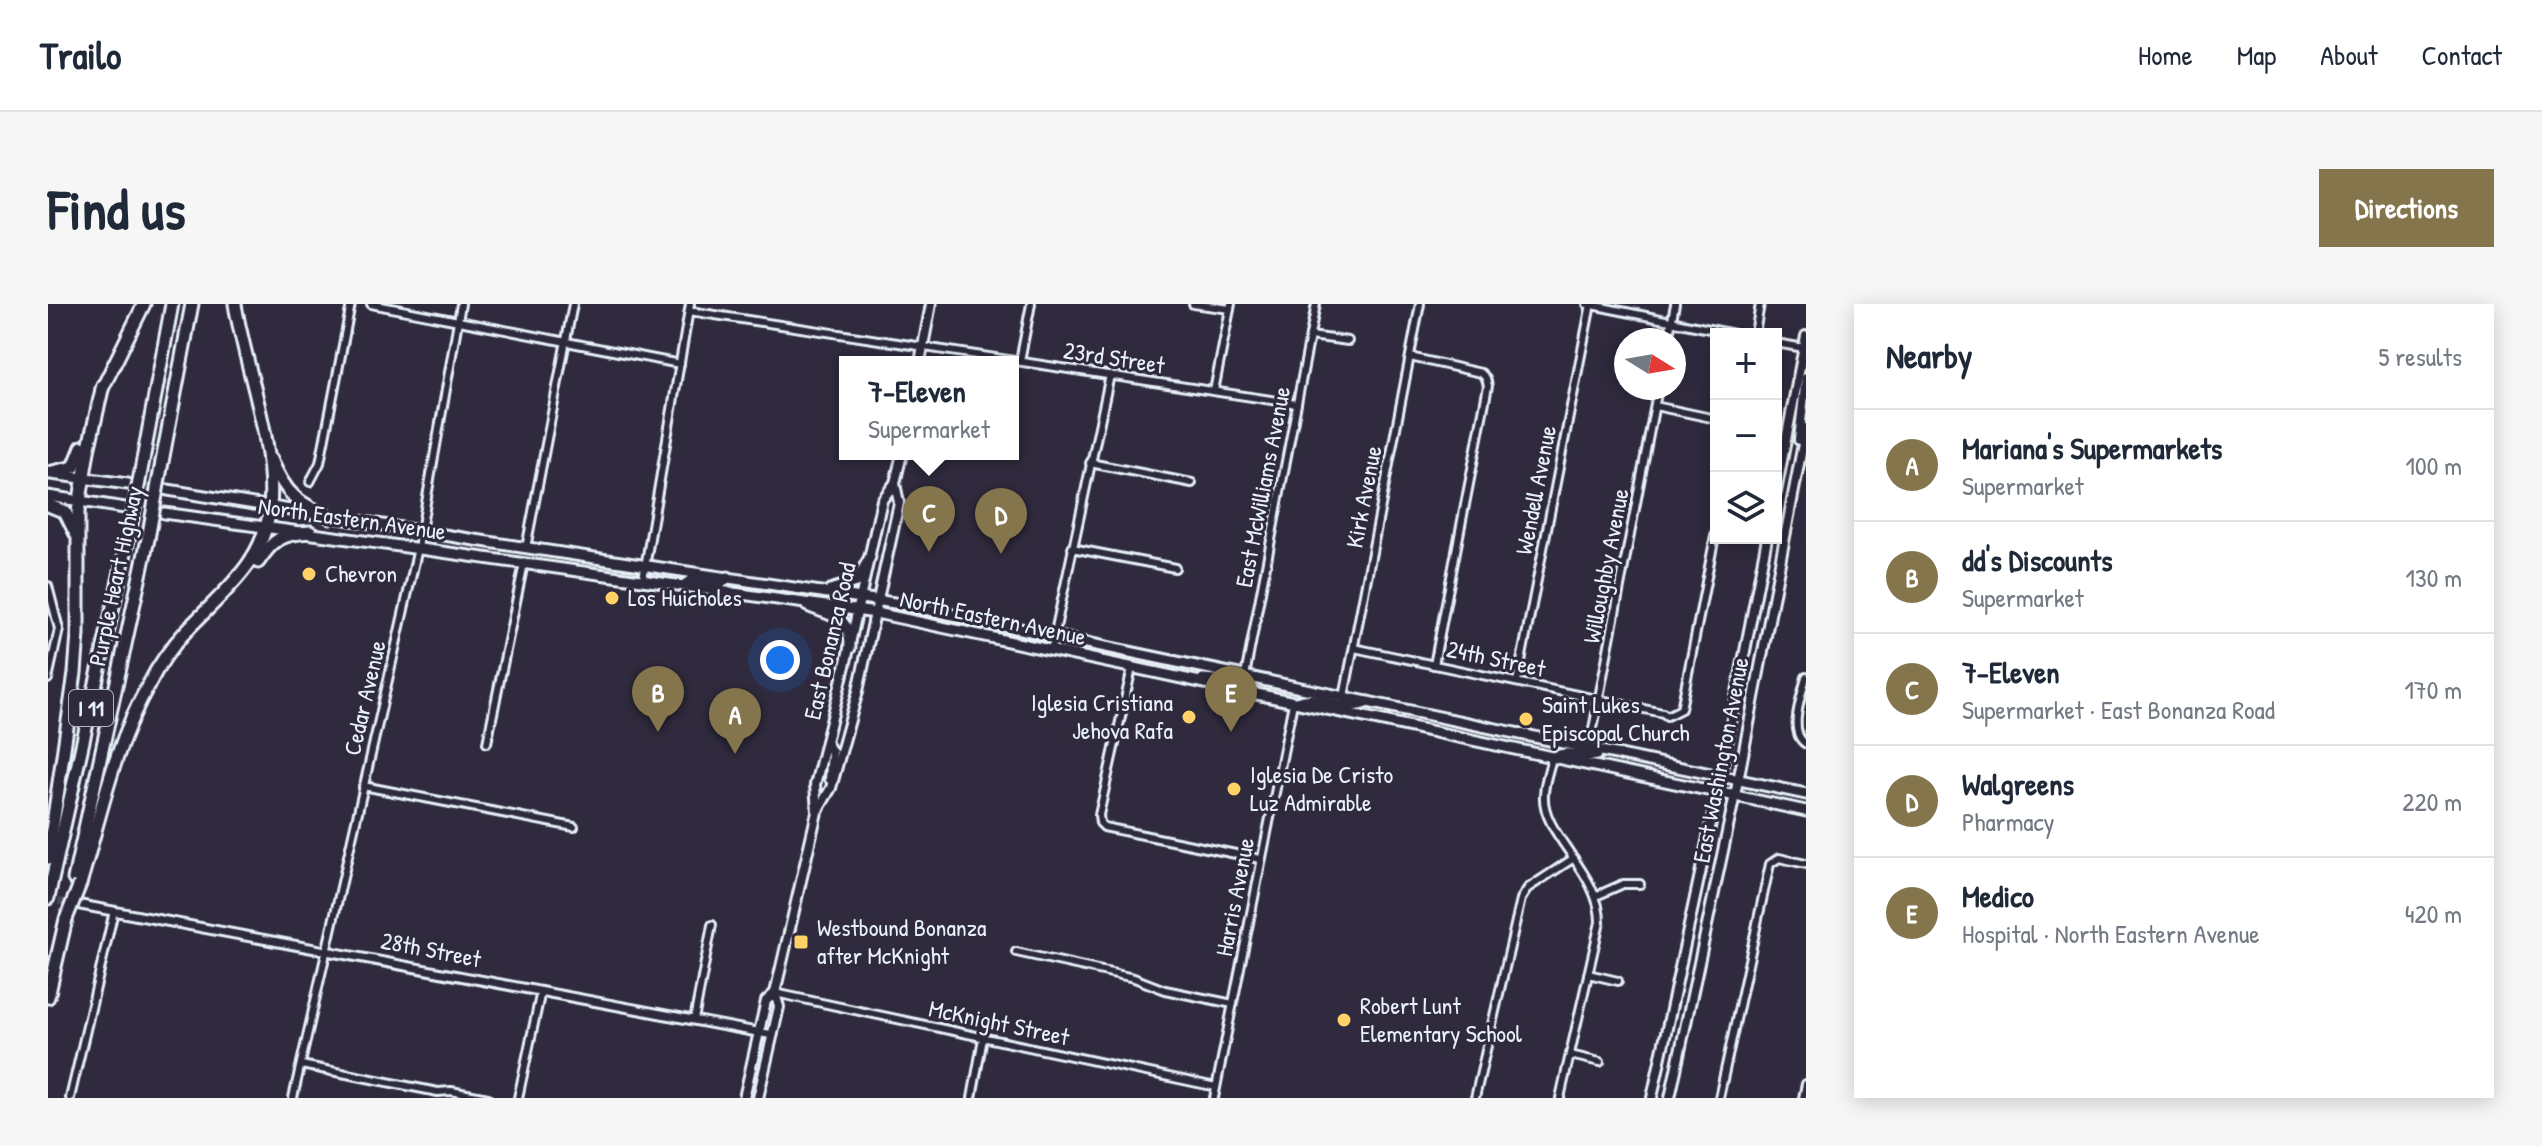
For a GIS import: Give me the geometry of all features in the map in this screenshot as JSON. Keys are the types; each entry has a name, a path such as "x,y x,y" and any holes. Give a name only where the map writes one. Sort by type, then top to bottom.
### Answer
{"highway":[{"path":"48,474 68,469 77,463 103,385 144,304"},
{"name":"Purple Heart Highway","path":"48,898 129,535 172,304"},
{"name":"Purple Heart Highway","path":"76,884 148,539 192,304"},
{"path":"48,997 76,884 139,702 156,671 181,637 235,583 254,558 266,526 270,506 265,446 235,304"},
{"path":"48,858 75,673 80,503 103,385"},
{"path":"265,446 278,477 290,495 330,517"},
{"path":"48,505 68,515 78,541"},
{"path":"235,583 246,579 275,540 310,532"}],"main road":[{"path":"921,356 931,304"},
{"path":"1780,472 1806,336"},
{"path":"1800,460 1798,446 1806,378"},
{"name":"East Washington Avenue","path":"1670,1098 1738,781 1806,428"},
{"name":"East Bonanza Road","path":"817,812 815,785 850,648 882,500 895,483 901,460"},
{"path":"48,474 128,484"},
{"name":"East Bonanza Road","path":"758,1098 779,1007 775,993 817,812 831,788 879,600 899,503 895,483"},
{"name":"North Eastern Avenue","path":"168,490 421,532 879,600 1806,794"},
{"path":"48,496 125,508"},
{"name":"North Eastern Avenue","path":"164,513 876,613 1717,795 1806,811"},
{"name":"East Washington Avenue","path":"1655,1098 1660,1059 1721,777 1766,544"},
{"path":"825,591 856,582 870,557"},
{"path":"684,585 693,579 722,583 728,577"},
{"path":"797,601 843,620 850,632 850,648"},
{"path":"1176,677 1240,682 1245,676"},
{"path":"1293,703 1305,698 1353,708 1368,702"},
{"path":"826,742 832,752 831,788"},
{"path":"1552,758 1565,752 1590,757 1604,753"},
{"name":"East Bonanza Road","path":"744,1098 766,1001 775,993"}],"street":[{"path":"310,482 320,463 351,304"},
{"path":"371,304 680,364"},
{"name":"Cedar Avenue","path":"293,1098 418,548 461,304"},
{"path":"526,548 573,304"},
{"path":"1020,361 1031,304"},
{"path":"1193,304 1230,307 1214,391"},
{"name":"East McWilliams Avenue","path":"1245,676 1316,304"},
{"name":"Kirk Avenue","path":"1344,697 1420,304"},
{"path":"1590,304 1710,329"},
{"name":"Wendell Avenue","path":"1517,682 1590,304"},
{"path":"1671,328 1675,304"},
{"path":"1756,328 1760,304"},
{"path":"643,579 689,307"},
{"name":"23rd Street","path":"689,307 988,356"},
{"path":"1310,336 1348,341"},
{"path":"1782,344 1805,349"},
{"path":"1410,357 1481,373 1488,386 1434,665"},
{"name":"23rd Street","path":"1020,361 1297,404"},
{"path":"1051,651 1110,375"},
{"name":"Willoughby Avenue","path":"1589,750 1656,400"},
{"path":"1655,406 1710,418"},
{"path":"1090,463 1192,483"},
{"name":"24th Street","path":"1354,648 1667,716 1681,709 1713,544"},
{"path":"1072,548 1175,568"},
{"path":"487,743 524,563"},
{"path":"48,586 59,629 48,679"},
{"path":"1132,668 1099,815 1100,823 1104,827 1146,837 1260,859"},
{"path":"1803,742 1796,728 1806,677"},
{"name":"Harris Avenue","path":"1214,1098 1293,703"},
{"path":"1552,758 1543,796 1545,808 1596,896 1600,922 1560,1098"},
{"path":"363,786 574,827"},
{"path":"1475,1098 1521,899 1528,888 1574,858"},
{"path":"1719,1098 1770,864 1779,858 1806,864"},
{"path":"1596,896 1623,884 1640,884"},
{"name":"28th Street","path":"81,905 773,1035"},
{"path":"70,1098 114,911"},
{"path":"694,1020 712,925"},
{"path":"1016,952 1233,1004"},
{"path":"1588,974 1618,981"},
{"path":"518,1098 541,991"},
{"name":"McKnight Street","path":"775,993 1216,1087"},
{"path":"972,1098 983,1038"},
{"path":"1570,1055 1600,1062"},
{"path":"301,1065 438,1092 451,1091 488,1098"},
{"path":"1803,1098 1806,1086"}],"tunnel":[{"path":"128,484 161,489"},
{"path":"48,899 73,904"}],"place":[{"name":"7-Eleven","path":"929,552"},
{"name":"Walgreens","path":"1001,554"},
{"name":"Chevron","path":"309,574"},
{"name":"Los Huicholes","path":"612,598"},
{"name":"Iglesia Cristiana Jehova Rafa","path":"1189,717"},
{"name":"Saint Lukes Episcopal Church","path":"1526,719"},
{"name":"dd's Discounts","path":"658,732"},
{"name":"Medico","path":"1231,732"},
{"name":"Mariana's Supermarkets","path":"735,754"},
{"name":"Iglesia De Cristo Luz Admirable","path":"1234,789"},
{"name":"Westbound Bonanza after McKnight","path":"801,942"},
{"name":"Robert Lunt Elementary School","path":"1344,1020"}]}
